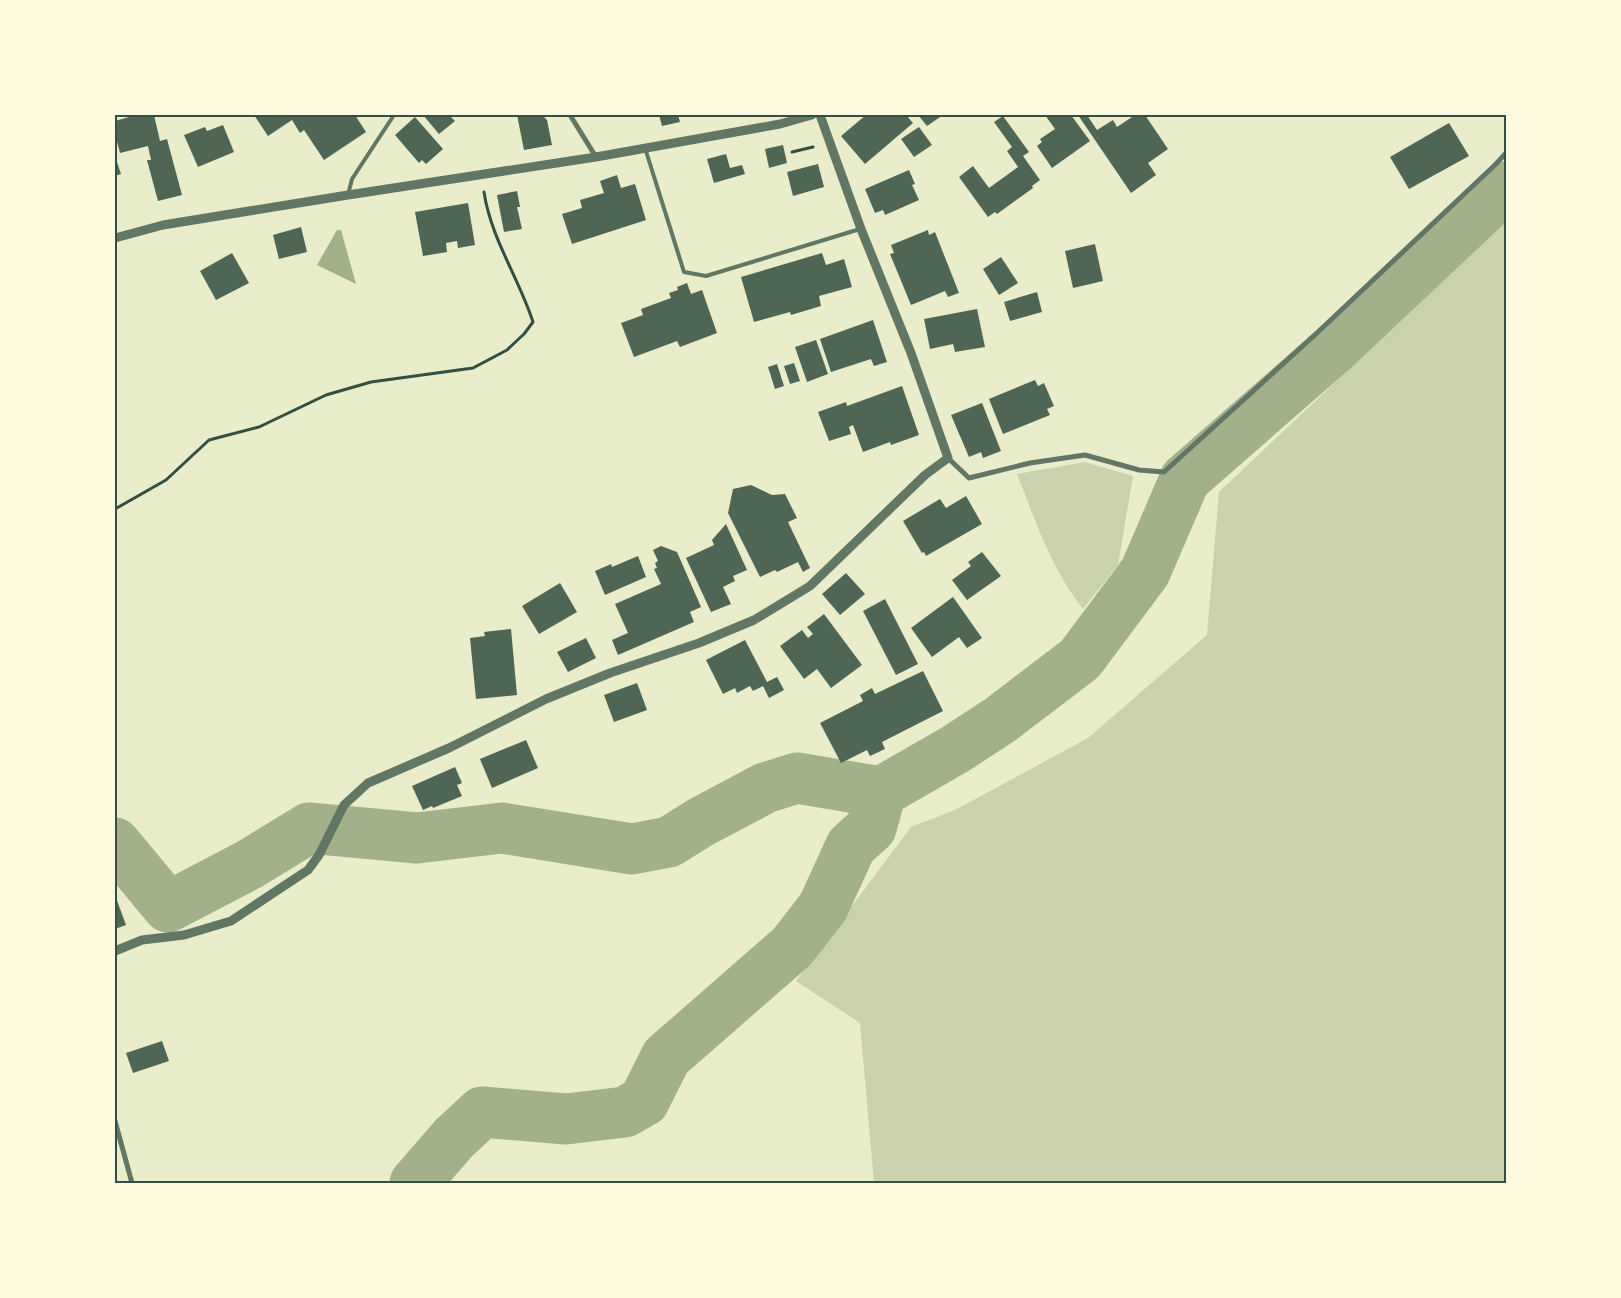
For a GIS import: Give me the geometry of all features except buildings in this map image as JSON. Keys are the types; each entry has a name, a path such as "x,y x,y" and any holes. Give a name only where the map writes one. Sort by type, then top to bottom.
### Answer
{"street":[{"path":"570,115 596,157"},
{"path":"115,238 163,225 596,157 780,124 812,115"},
{"path":"820,115 861,229 911,353 948,458 969,478 1030,463 1085,455 1139,470 1164,472 1318,332 1496,164 1506,152"},
{"path":"115,951 142,940 184,935 231,921 308,870 319,856 344,805 368,783 449,748 546,700 610,673 699,643 754,620 810,586 925,475 948,458"},
{"path":"115,1121 132,1183"}],"lane":[{"path":"348,195 352,179 394,115"},
{"path":"645,148 684,272 706,276 861,229"}],"path":[{"path":"115,509 166,480 209,440 259,427 326,395 371,382 473,368 506,350 524,334 533,322 525,298 496,239 486,210 481,175"}],"shaded area":[{"path":"1506,221 1506,1183 874,1183 860,1023 796,981 911,827 955,810 1088,738 1207,635 1219,492"},
{"path":"337,230 341,230 356,284 317,265"},
{"path":"1085,462 1133,476 1118,565 1083,609 1053,561 1017,474"}],"waterway":[{"path":"115,843 168,907 250,864 309,828 417,838 502,828 632,849 669,842 701,822 765,788 797,778 881,792 954,750 1000,720 1080,659 1145,572 1185,479 1335,348 1506,187"},
{"path":"415,1183 454,1138 482,1112 566,1119 625,1112 644,1101 666,1057 792,947 823,907 851,846 871,828 881,792"}]}
